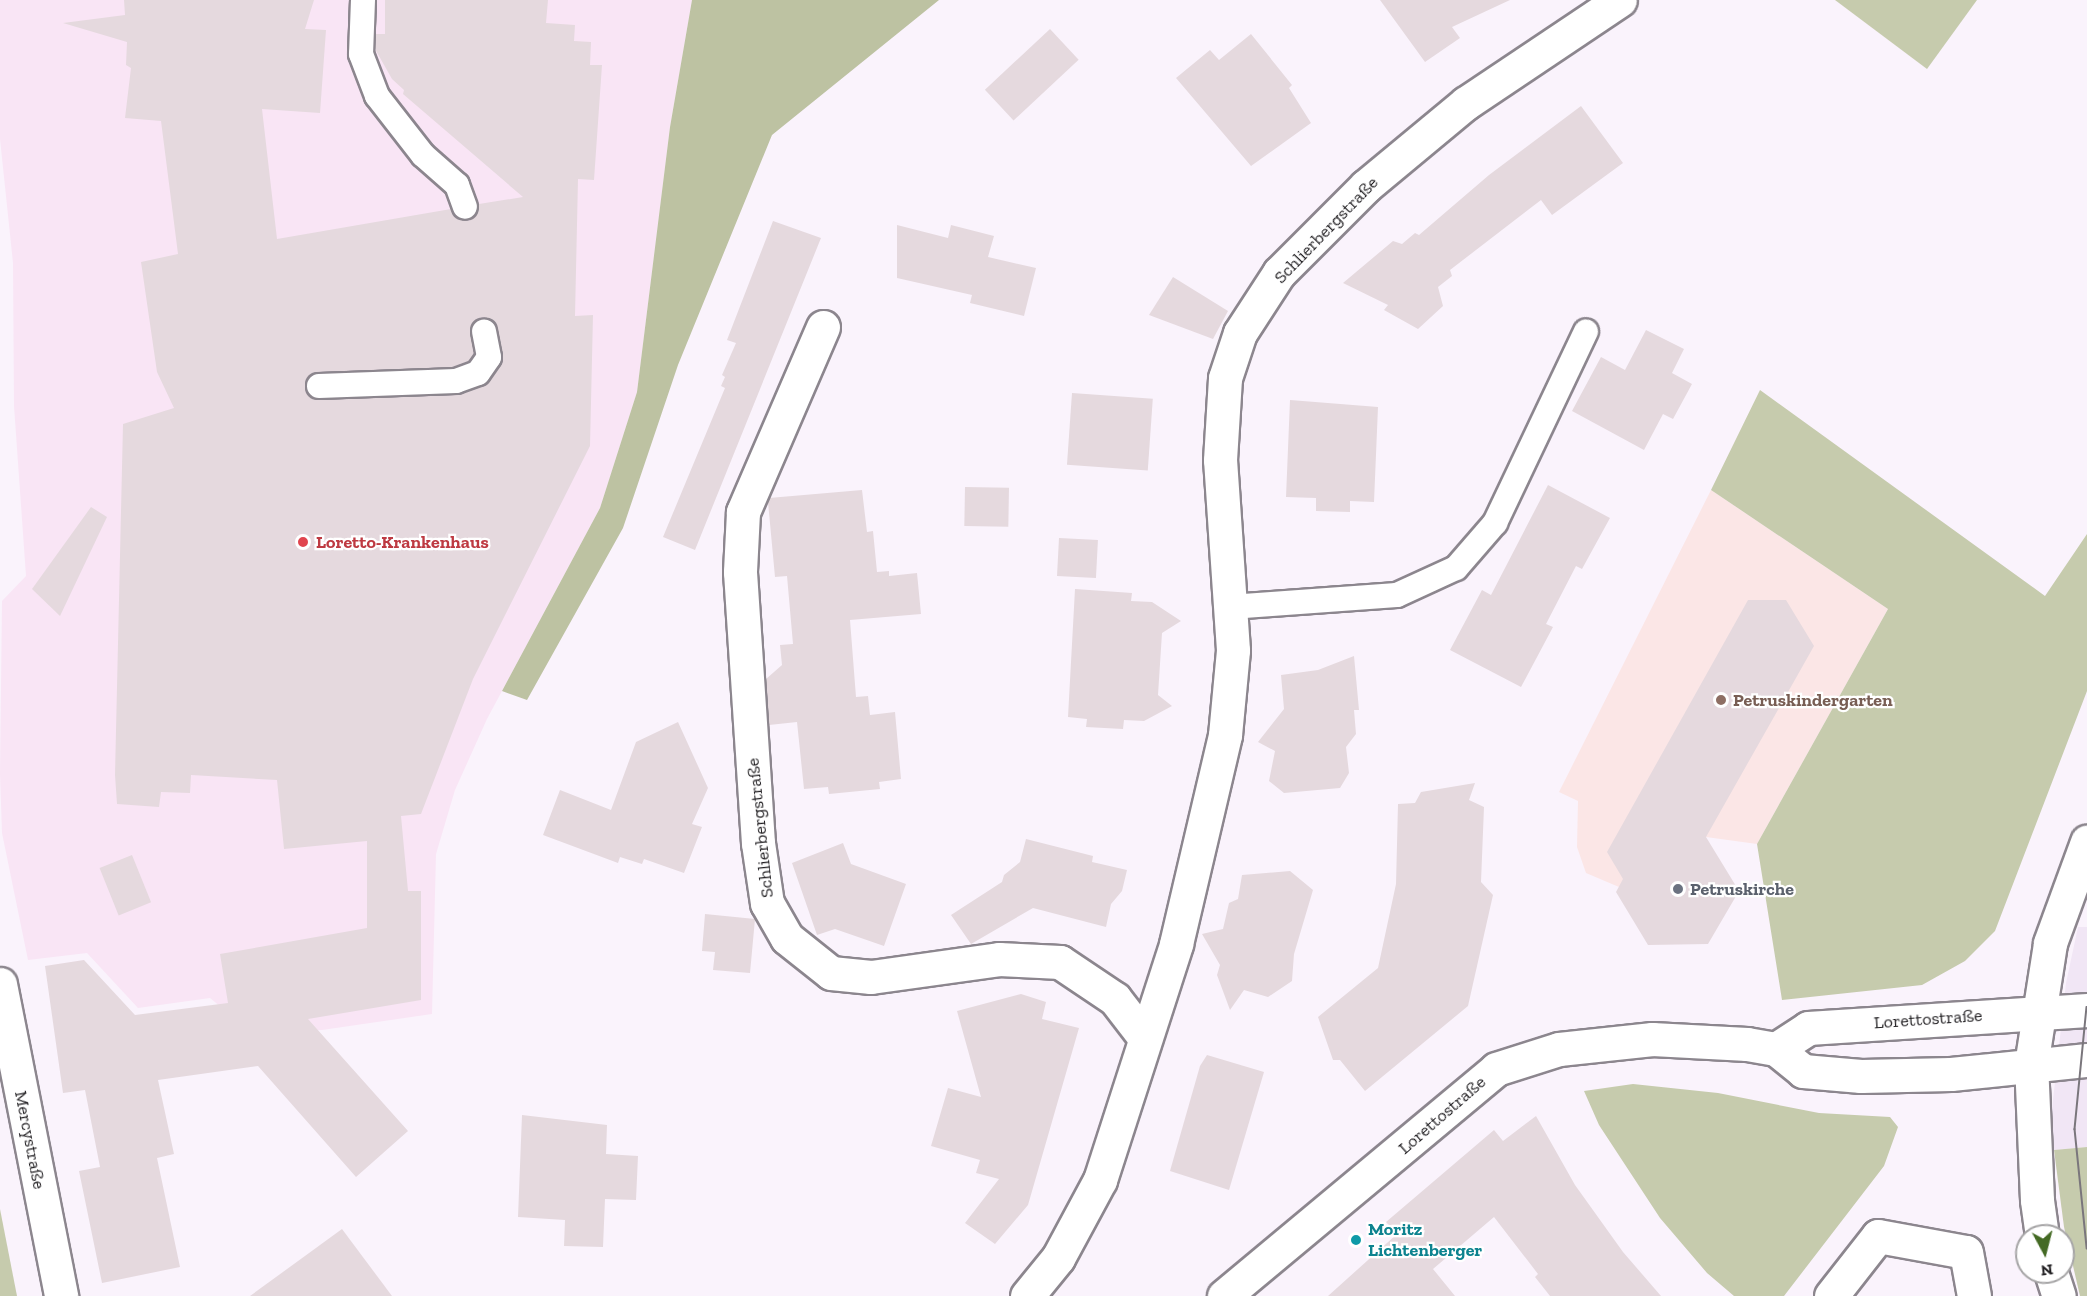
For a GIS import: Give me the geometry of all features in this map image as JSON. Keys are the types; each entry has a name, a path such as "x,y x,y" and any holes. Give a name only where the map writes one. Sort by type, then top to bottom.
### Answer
{"street":[{"name":"Schlierbergstraße","path":"1027,1296 1058,1258 1100,1180 1176,944 1226,735 1233,650 1220,460 1225,378 1240,333 1279,273 1366,186 1466,103 1620,0"},
{"name":"Schlierbergstraße","path":"823,327 743,512 740,572 758,843 767,903 787,938 831,973 871,977 999,959 1060,963 1115,999 1145,1038"},
{"path":"2041,1224 2031,1065 2050,943 2087,842"},
{"name":"Mercystraße","path":"0,984 61,1296"},
{"name":"Lorettostraße","path":"1224,1296 1496,1069 1559,1049 1652,1039 1707,1041 1776,1049 1808,1028 2087,1010"},
{"path":"1776,1049 1803,1071 1861,1076 1951,1074 2087,1060"},
{"path":"1831,1296 1878,1236 1966,1252 1974,1296"}],"lane":[{"path":"363,0 361,54 377,96 423,156 457,185 465,207"},
{"path":"319,386 456,381 478,373 489,357 484,331"},
{"path":"1230,607 1397,596 1456,567 1495,523 1586,331"}],"shaded area":[{"name":"Loretto-Krankenhaus","path":"0,0 692,0 670,127 637,392 600,508 487,719 455,790 436,854 432,1014 322,1030 262,1032 261,1040 210,998 138,1008 87,953 28,960 2,833 0,774 2,601 26,576 14,406 13,263 0,139"},
{"name":"Petruskindergarten","path":"1711,490 1888,609 1757,844 1706,837 1619,887 1586,873 1577,847 1578,801 1559,792"},
{"path":"2078,927 2087,927 2087,1147 2054,1150 2052,1109 2066,983"}],"green space":[{"path":"692,0 939,0 772,135 678,365 623,528 527,700 502,691 600,508 637,392 670,127"},
{"path":"1835,0 1977,0 1927,69"},
{"path":"1760,390 2045,596 2087,534 2087,691 1995,931 1965,961 1922,985 1782,1000 1757,844 1888,609 1711,490"},
{"path":"1633,1084 1718,1093 1819,1113 1890,1117 1898,1127 1884,1166 1784,1296 1734,1296 1707,1273 1660,1218 1599,1125 1584,1091"},
{"path":"2087,1147 2087,1296 2080,1296 2075,1274 2075,1224 2064,1224 2054,1150"},
{"path":"0,1209 17,1296 0,1296"}],"building":[{"path":"124,0 314,0 305,29 326,30 320,113 262,109 277,239 451,209 456,218 469,221 476,216 479,204 523,197 403,94 404,90 392,79 375,49 376,34 385,34 385,0 548,0 546,23 575,25 574,41 591,42 590,65 602,65 594,180 578,179 575,316 593,315 590,446 473,679 421,814 401,816 408,891 421,891 421,1000 308,1019 408,1131 356,1177 258,1066 158,1080 174,1154 157,1158 180,1267 102,1283 79,1171 100,1167 85,1090 63,1093 45,966 84,960 135,1015 228,1003 220,954 367,928 367,841 284,849 277,780 191,775 190,793 161,792 159,807 117,804 115,775 123,424 174,408 157,372 141,262 178,254 161,121 125,118 131,68 126,65 127,42 63,23 125,15","holes":["482,317 495,322 503,355 501,365 483,386 457,395 320,400 307,393 306,380 318,372 453,367 469,361 474,354 470,327"]},
{"path":"1380,0 1510,0 1452,27 1460,38 1425,62"},
{"path":"1050,29 1079,60 1014,120 985,90"},
{"path":"1251,34 1292,85 1289,88 1311,123 1251,166 1176,78 1210,50 1219,60"},
{"path":"1581,106 1623,163 1552,215 1541,200 1450,270 1452,276 1438,287 1443,306 1418,329 1384,310 1388,305 1343,283 1393,241 1402,244 1415,233 1419,235 1489,175"},
{"path":"773,221 821,238 695,550 663,537 725,388 721,386 725,377 722,375 736,343 727,340"},
{"path":"897,225 948,238 951,225 994,236 988,257 1036,268 1024,316 970,303 972,295 897,278"},
{"path":"1173,277 1228,311 1213,339 1149,315"},
{"path":"1646,330 1684,349 1672,373 1692,384 1673,419 1663,414 1644,450 1572,411 1601,357 1625,370"},
{"path":"1072,393 1153,399 1148,470 1067,465"},
{"path":"1290,400 1378,407 1374,502 1350,501 1350,512 1316,511 1316,498 1286,497"},
{"path":"1548,485 1610,518 1582,569 1576,566 1546,624 1553,627 1521,687 1450,650 1482,590 1491,595"},
{"path":"965,487 1009,488 1008,527 964,526"},
{"path":"862,490 867,532 873,531 877,572 889,571 889,576 917,573 921,614 850,620 856,697 868,696 870,715 895,712 901,779 879,782 880,789 829,794 828,787 804,789 797,722 769,725 766,679 782,665 780,645 793,644 787,576 775,577 768,502 769,498"},
{"path":"91,507 107,517 60,616 32,589"},
{"path":"1059,538 1098,540 1096,578 1057,576"},
{"path":"1075,589 1132,593 1131,601 1152,602 1181,621 1162,633 1158,695 1172,706 1144,721 1124,720 1123,729 1086,727 1087,719 1068,717"},
{"path":"1748,600 1786,600 1814,646 1706,837 1739,891 1708,944 1648,945 1616,892 1623,879 1607,852"},
{"path":"1354,656 1359,710 1354,710 1356,734 1346,747 1349,773 1340,788 1284,793 1269,781 1275,751 1258,742 1284,709 1281,675 1318,670"},
{"path":"678,722 708,788 692,824 702,827 684,873 644,859 642,864 620,857 618,863 543,835 560,790 611,810 636,742"},
{"path":"1475,783 1469,800 1484,807 1481,882 1493,895 1468,1006 1365,1091 1340,1060 1333,1060 1318,1017 1378,968 1396,884 1398,804 1415,803 1421,792"},
{"path":"1026,839 1093,856 1092,862 1127,870 1122,891 1111,904 1106,927 1033,908 971,944 951,915 1002,882 1004,875 1020,862"},
{"path":"843,843 851,864 906,884 884,946 835,929 817,935 792,863"},
{"path":"132,855 151,902 119,915 100,868"},
{"path":"1290,871 1313,890 1294,954 1292,981 1268,997 1244,990 1230,1010 1217,975 1220,965 1202,934 1223,929 1229,903 1238,899 1242,875"},
{"path":"705,914 755,919 750,973 713,970 715,952 702,951"},
{"path":"1021,994 1046,1002 1042,1019 1079,1028 1028,1205 995,1244 965,1223 999,1179 976,1173 980,1160 931,1146 948,1088 981,1097 957,1011"},
{"path":"1207,1055 1264,1072 1229,1190 1170,1171 1200,1066"},
{"path":"522,1115 607,1125 606,1154 638,1156 636,1200 605,1199 603,1247 564,1246 565,1220 518,1217"},
{"path":"1536,1116 1575,1185 1623,1252 1661,1296 1550,1296 1535,1277 1538,1274 1494,1217 1433,1269 1455,1296 1328,1296 1397,1234 1386,1222 1494,1130 1503,1141"},
{"path":"342,1229 392,1296 250,1296"}],"tram line":[{"path":"2087,1007 2075,1129 2087,1248"}],"place":[{"name":"Loretto-Krankenhaus","path":"303,542"},
{"name":"Petruskindergarten","path":"1721,700"},
{"name":"Petruskirche","path":"1678,889"},
{"name":"Moritz Lichtenberger","path":"1356,1240"}]}
